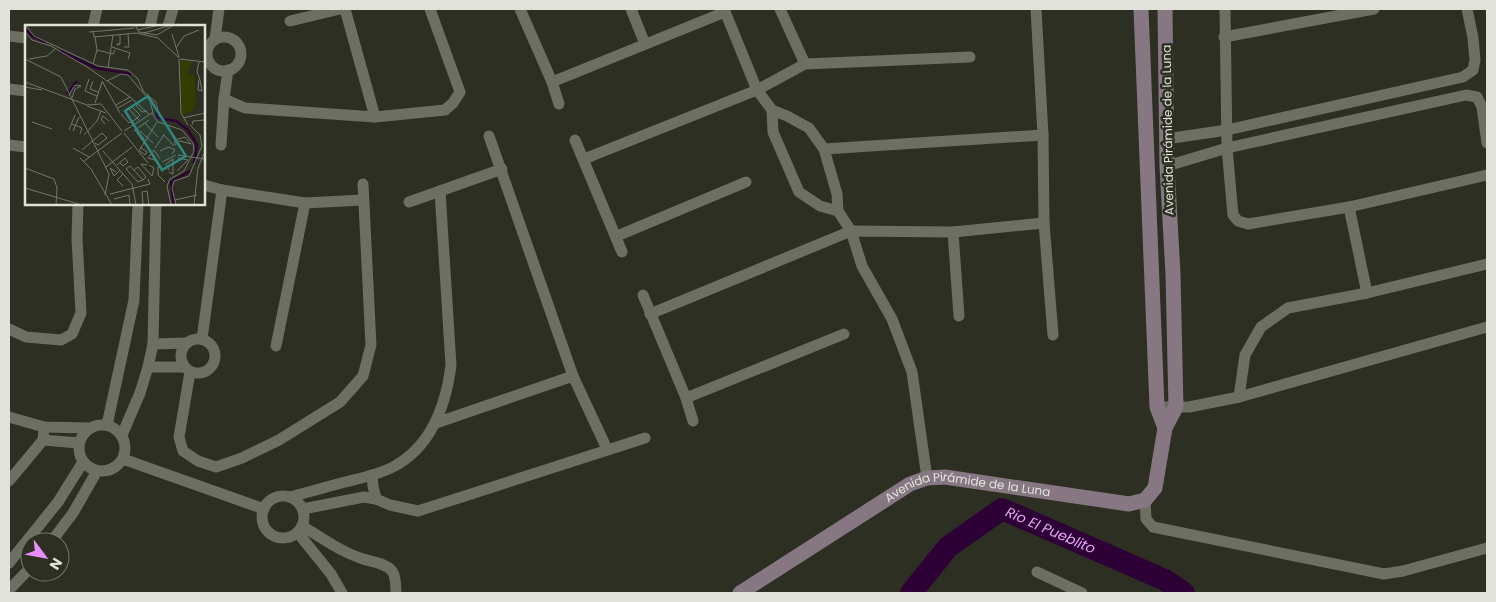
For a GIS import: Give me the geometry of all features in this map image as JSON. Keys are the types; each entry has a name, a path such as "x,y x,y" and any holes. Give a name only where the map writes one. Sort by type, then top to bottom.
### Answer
{"street":[{"path":"93,25 97,9"},
{"path":"150,25 154,9"},
{"path":"168,25 173,9"},
{"path":"209,44 220,38 232,39 239,48 240,59 237,64 228,70 217,70 206,62 209,44 219,9"},
{"path":"290,21 340,9"},
{"path":"345,9 375,117"},
{"path":"224,99 245,108 375,117 445,110 453,103 460,92 430,9"},
{"path":"520,9 560,104"},
{"path":"631,9 645,44"},
{"path":"780,9 805,64"},
{"path":"1036,9 1043,135 1044,222 1053,334"},
{"name":"Avenida Pirámide de la Luna","path":"1141,9 1156,407 1165,428"},
{"name":"Avenida Pirámide de la Luna","path":"740,593 910,484 927,478 945,477 1129,504 1145,500 1155,488 1165,428 1176,407 1175,330 1166,139 1165,9"},
{"path":"1224,9 1227,148 1233,215 1238,221 1248,224 1349,207 1487,175"},
{"path":"1224,38 1374,9"},
{"path":"1166,139 1227,130 1463,77 1473,70 1475,60 1466,9"},
{"path":"552,82 724,10 756,90 772,110 809,128 824,149 837,194 838,211 851,231 862,266 892,319 912,372 927,478"},
{"path":"9,36 25,38"},
{"path":"584,159 756,90 805,64 970,57"},
{"path":"221,145 228,70"},
{"path":"9,89 25,91"},
{"path":"1167,166 1227,148 1466,95 1477,96 1482,107 1487,143"},
{"path":"772,110 773,132 800,192 820,206 838,211"},
{"path":"824,149 1043,135"},
{"path":"490,136 573,376 607,449"},
{"path":"575,140 617,236 622,252"},
{"path":"9,145 25,146"},
{"path":"409,202 502,169"},
{"path":"617,236 746,182"},
{"path":"186,343 182,354 187,369 179,437 183,451 198,461 216,467 242,458 279,440 340,402 362,376 371,345 363,184"},
{"path":"205,186 305,203 363,200"},
{"path":"202,339 222,190"},
{"path":"290,497 298,502 303,510 304,518 300,529 290,537 274,537 263,525 262,517 268,502 275,497 290,497 372,475 393,467 417,450 436,423 448,389 451,365 440,191"},
{"path":"276,346 305,203"},
{"path":"9,329 26,337 61,340 72,334 82,313 77,239 78,205"},
{"path":"107,425 134,300 138,205"},
{"path":"122,435 140,393 153,344 156,205"},
{"path":"1349,207 1367,293"},
{"path":"650,314 851,231 953,232 1044,222"},
{"path":"953,232 959,316"},
{"path":"1239,398 1245,355 1261,327 1288,308 1367,293 1487,264"},
{"path":"642,295 686,398 693,421"},
{"path":"1156,407 1189,407 1239,398 1487,327"},
{"path":"1154,329 1175,330"},
{"path":"686,398 844,334"},
{"path":"148,367 187,369 198,374 206,372 213,366 216,358 210,343 202,339 193,339 186,343 153,344"},
{"path":"436,423 573,376"},
{"path":"9,417 44,427 89,428 97,425 107,425 115,428 122,435 126,447 123,459 117,467 107,471 97,471 89,468 83,462 79,453 79,443 82,435 89,428"},
{"path":"9,481 44,440 44,427"},
{"path":"303,510 364,497 418,512 645,438"},
{"path":"44,440 79,443"},
{"path":"123,459 264,509"},
{"path":"9,563 58,502 83,462"},
{"path":"59,532 73,513 97,471"},
{"path":"372,475 372,486 376,499"},
{"path":"1145,500 1146,519 1153,527 1384,574 1487,548"},
{"path":"300,529 342,593"},
{"path":"300,529 362,559 382,564 392,570 396,593"},
{"path":"1037,572 1082,593"},
{"path":"9,590 20,578"}],"waterway":[{"name":"Rio El Pueblito","path":"911,593 948,547 1002,509 1165,580 1184,593"}]}
